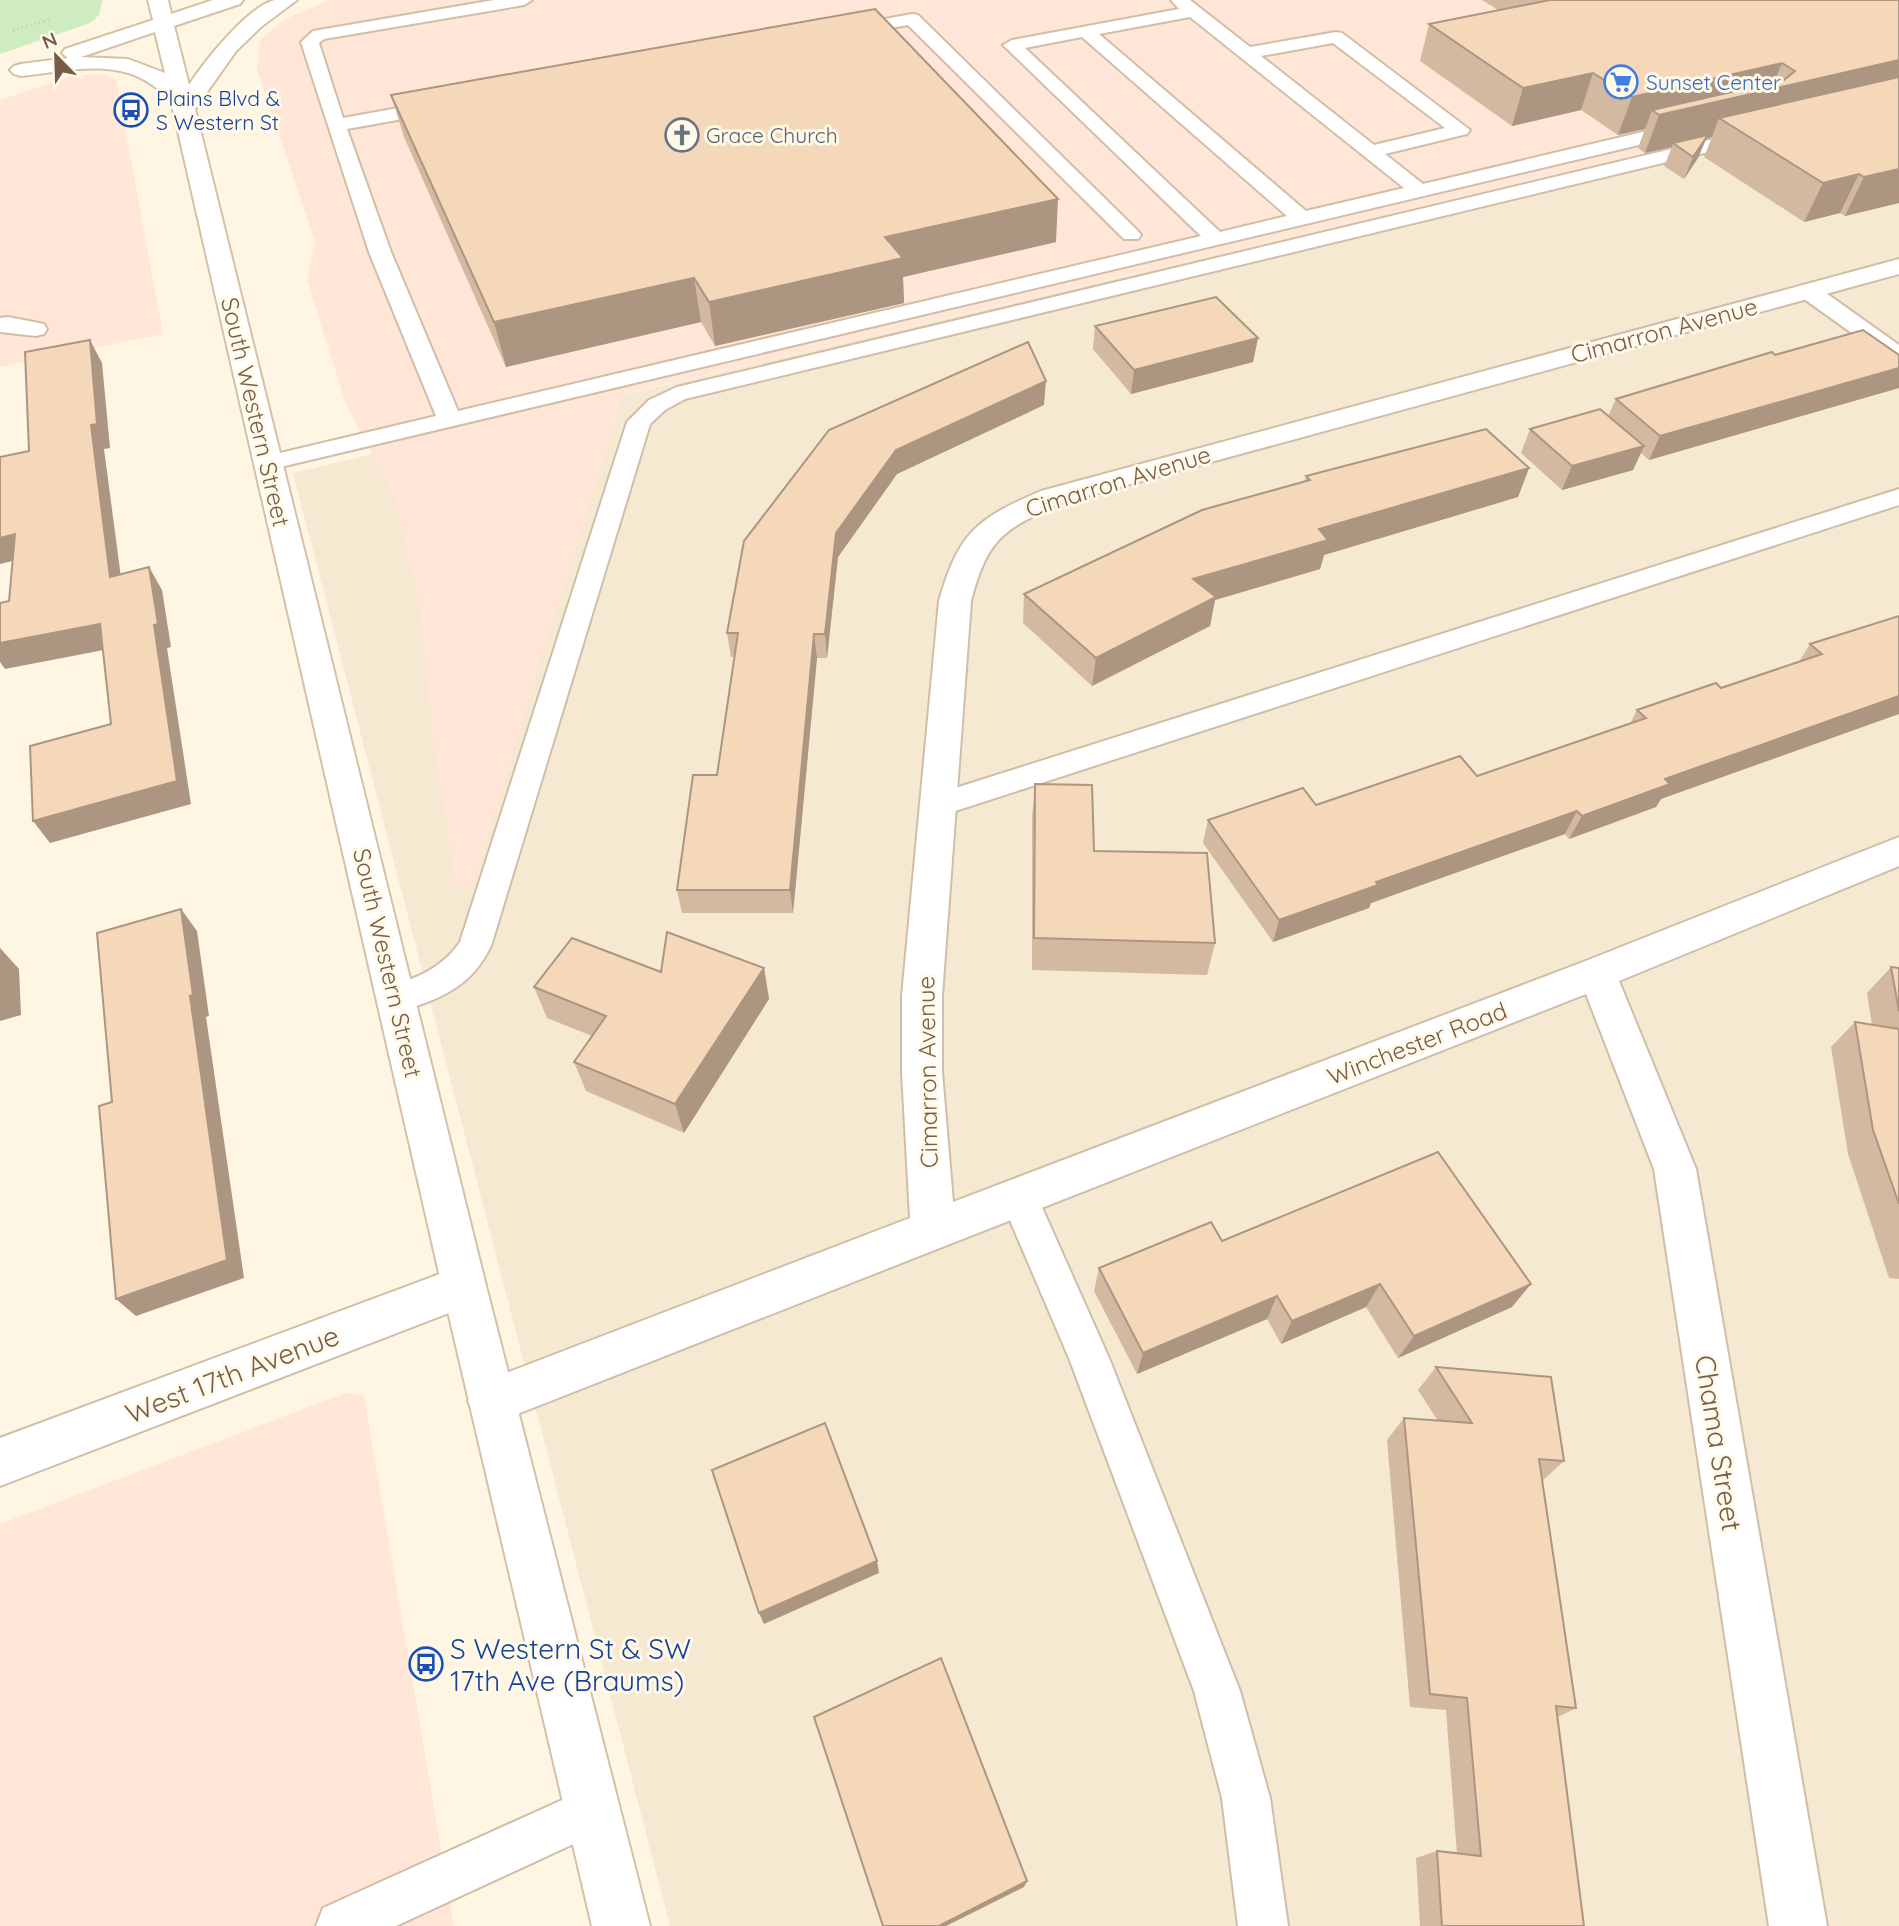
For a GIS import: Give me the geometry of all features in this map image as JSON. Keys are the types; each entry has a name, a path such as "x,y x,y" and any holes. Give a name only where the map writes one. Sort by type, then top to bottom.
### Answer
{"street":[{"path":"0,77 161,11 233,0"},
{"path":"21,70 113,62 140,68 162,80 185,107 209,66 238,35 287,0"},
{"name":"South Western Street","path":"161,11 464,1286 621,1926"},
{"name":"Cimarron Avenue","path":"933,1231 922,1072 922,996 955,601 964,565 980,536 1015,512 1051,496 1899,266"},
{"name":"Winchester Road","path":"492,1401 1597,973 1899,851"},
{"name":"Chama Street","path":"1597,973 1675,1169 1798,1926"},
{"name":"West 17th Avenue","path":"0,1462 464,1286"}],"lane":[{"path":"450,420 380,252 310,42 318,35 490,3 524,0"},
{"path":"1216,239 1012,45 1085,31 1187,6 1373,151 1420,191"},
{"path":"823,36 912,19 1131,235"},
{"path":"1085,31 1303,219"},
{"path":"1249,53 1336,37 1460,130 1373,151"},
{"path":"336,125 461,102"},
{"path":"268,463 1699,125"},
{"path":"397,999 446,981 462,969 475,946 639,422 657,405 691,390 1777,130"},
{"path":"1808,291 1899,356"},
{"path":"0,326 8,324 36,329"},
{"path":"938,805 1899,496"},
{"path":"1019,1197 1089,1358 1217,1691 1246,1798 1263,1926"},
{"path":"341,1926 593,1810"}],"shaded area":[{"path":"329,0 1899,0 1899,93 624,394 474,885 456,887 432,732 420,611 395,498 346,405 307,279 315,242 257,69 260,40 284,20"},
{"path":"102,74 116,79 163,334 0,367 0,100 72,76"},
{"path":"1899,93 1899,1926 670,1926 293,473"},
{"path":"346,1393 364,1395 454,1926 0,1926 0,1524"}],"green space":[{"path":"0,0 102,2 99,15 90,23 0,54"}],"building":[{"name":"Sunset Center","path":"1550,0 1899,0 1899,60 1659,115 1652,110 1784,80 1795,71 1782,63 1632,97 1593,73 1523,88 1429,24"},
{"path":"875,9 1058,199 885,237 903,258 709,302 694,278 494,322 391,95"},
{"path":"1899,77 1899,169 1864,177 1859,174 1823,183 1719,118"},
{"path":"1708,135 1693,157 1673,143"},
{"path":"1216,297 1258,338 1134,370 1095,326"},
{"path":"1863,330 1899,355 1899,368 1660,436 1616,399 1772,352 1775,355"},
{"path":"90,340 97,424 91,425 110,577 149,567 158,624 154,625 177,781 33,821 30,746 111,724 100,624 0,643 0,603 9,601 15,534 0,538 0,457 29,451 25,352"},
{"path":"1028,342 1046,381 896,450 836,533 825,634 814,634 790,890 677,890 693,775 717,775 738,633 727,633 744,541 829,430"},
{"path":"1600,409 1644,446 1572,466 1530,429"},
{"path":"1486,429 1529,468 1319,529 1328,540 1193,579 1216,597 1096,658 1024,594 1202,510 1310,480 1306,476"},
{"path":"1899,616 1899,696 1665,779 1670,784 1582,816 1577,811 1376,882 1378,885 1279,920 1208,820 1303,788 1316,805 1460,756 1477,776 1646,718 1637,710 1716,683 1721,688 1822,654 1810,644"},
{"path":"1035,784 1092,785 1094,851 1207,853 1215,943 1034,938"},
{"path":"181,909 193,995 190,996 227,1260 116,1299 99,1106 112,1102 97,933"},
{"path":"667,932 764,968 675,1104 574,1062 606,1016 534,987 572,938 661,972"},
{"path":"1891,967 1899,968 1899,1011"},
{"path":"1855,1022 1899,1029 1899,1204 1873,1130"},
{"path":"1438,1152 1531,1284 1414,1336 1380,1284 1292,1321 1277,1296 1143,1353 1099,1268 1211,1222 1222,1241"},
{"path":"1436,1367 1551,1377 1564,1461 1539,1459 1576,1708 1556,1706 1584,1926 1442,1926 1437,1851 1481,1856 1467,1698 1430,1694 1404,1418 1472,1423"},
{"path":"825,1423 877,1561 759,1613 712,1470"},
{"path":"941,1658 1027,1881 939,1926 883,1926 814,1717"}],"place":[{"name":"Sunset Center","path":"1621,82"},
{"name":"Plains Blvd & S Western St","path":"131,110"},
{"name":"Grace Church","path":"682,135"},
{"name":"S Western St & SW 17th Ave (Braums)","path":"426,1664"}]}
